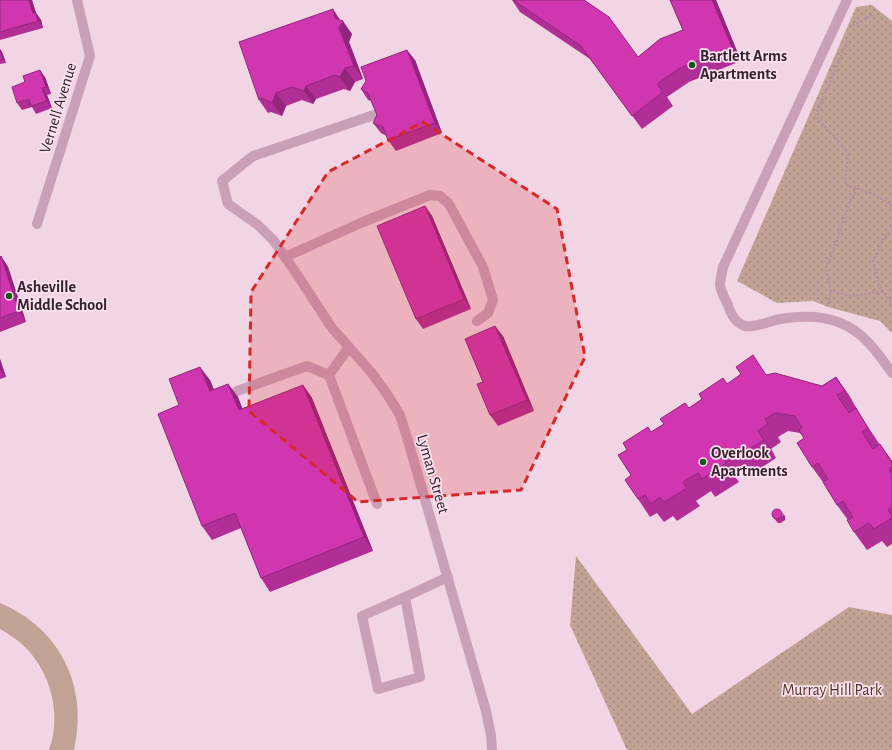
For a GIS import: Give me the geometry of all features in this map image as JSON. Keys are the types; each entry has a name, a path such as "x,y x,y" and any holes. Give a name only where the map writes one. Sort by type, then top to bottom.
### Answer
{"street":[{"name":"Vernell Avenue","path":"37,224 90,56 77,0"},
{"path":"847,0 723,267 720,285 736,321 744,325 752,326 780,319 802,316 825,318 838,322 850,328 868,342 892,373"},
{"name":"Lyman Street","path":"374,115 253,156 222,181 228,204 258,224 274,241 332,328 370,372 387,394 400,415 412,451 486,711 491,735 492,750"},
{"path":"285,257 430,194 440,196 449,204 483,267 494,300 488,313 477,321"},
{"path":"328,375 349,347"},
{"path":"237,391 306,366 328,375 377,504"},
{"path":"405,597 420,677 378,689 362,616 448,577"}],"path":[{"path":"851,32 854,25 874,14"},
{"path":"848,39 816,115 848,154 845,184 867,192 892,206"},
{"path":"828,307 831,291 826,267 834,249 850,201 857,188"},
{"path":"892,230 885,236 873,261 879,286 892,304"},
{"path":"831,291 854,296 883,291"}],"highlighted area":[{"path":"423,122 557,209 585,357 521,490 358,502 249,411 251,292 328,172"}],"green space":[{"path":"872,5 892,21 892,333 880,321 828,307 813,301 777,303 737,281 856,7"},
{"name":"Murray Hill Park","path":"576,556 692,714 849,607 892,615 892,750 627,750 570,625"},
{"path":"0,603 21,614 39,628 54,644 65,662 73,682 77,704 78,727 74,750 49,750 53,737 54,723 52,695 42,669 34,657 13,637 0,629"}],"building":[{"path":"0,0 29,0 33,13 36,13 38,21 0,32"},
{"name":"Bartlett Arms Apartments","path":"513,0 584,0 609,17 638,57 660,39 683,30 670,0 712,0 732,47 680,68 657,84 663,92 632,116 581,46"},
{"path":"333,9 335,18 343,21 339,28 354,66 345,68 340,77 335,75 306,86 304,91 292,87 276,93 272,103 262,98 259,100 239,42"},
{"path":"0,50 3,59 0,60"},
{"path":"407,50 435,123 388,140 383,127 373,123 377,115 368,93 361,89 366,81 361,67"},
{"path":"40,70 46,87 42,88 47,101 31,106 29,99 17,103 12,87 25,82 23,76"},
{"path":"425,206 464,299 416,319 377,226"},
{"path":"1,256 19,311 0,318 0,257"},
{"path":"495,326 527,400 490,415 477,384 483,382 465,339"},
{"name":"Overlook Apartments","path":"753,355 766,375 775,373 822,386 836,377 845,391 837,395 849,413 856,408 868,428 862,432 873,449 880,444 892,463 892,467 889,469 892,475 892,508 888,510 892,518 874,529 869,523 854,532 847,520 853,517 843,501 837,505 823,482 828,479 818,463 812,467 797,443 804,438 799,430 802,428 795,416 775,413 765,419 768,424 758,431 764,440 740,455 736,448 722,457 726,463 702,479 698,473 683,482 687,488 664,502 660,497 651,504 645,495 638,499 625,480 631,475 618,455 627,450 623,443 648,427 651,432 664,424 660,419 685,403 689,408 702,399 699,394 723,378 727,384 741,374 736,367"},
{"path":"200,367 210,391 228,384 239,410 303,385 364,537 261,578 235,513 202,526 158,414 179,405 169,379"},
{"path":"775,509 779,509 781,510 781,518 775,519 772,516 772,512"}],"place":[{"name":"Bartlett Arms Apartments","path":"692,65"},
{"name":"Asheville Middle School","path":"9,296"},
{"name":"Overlook Apartments","path":"703,462"}]}
